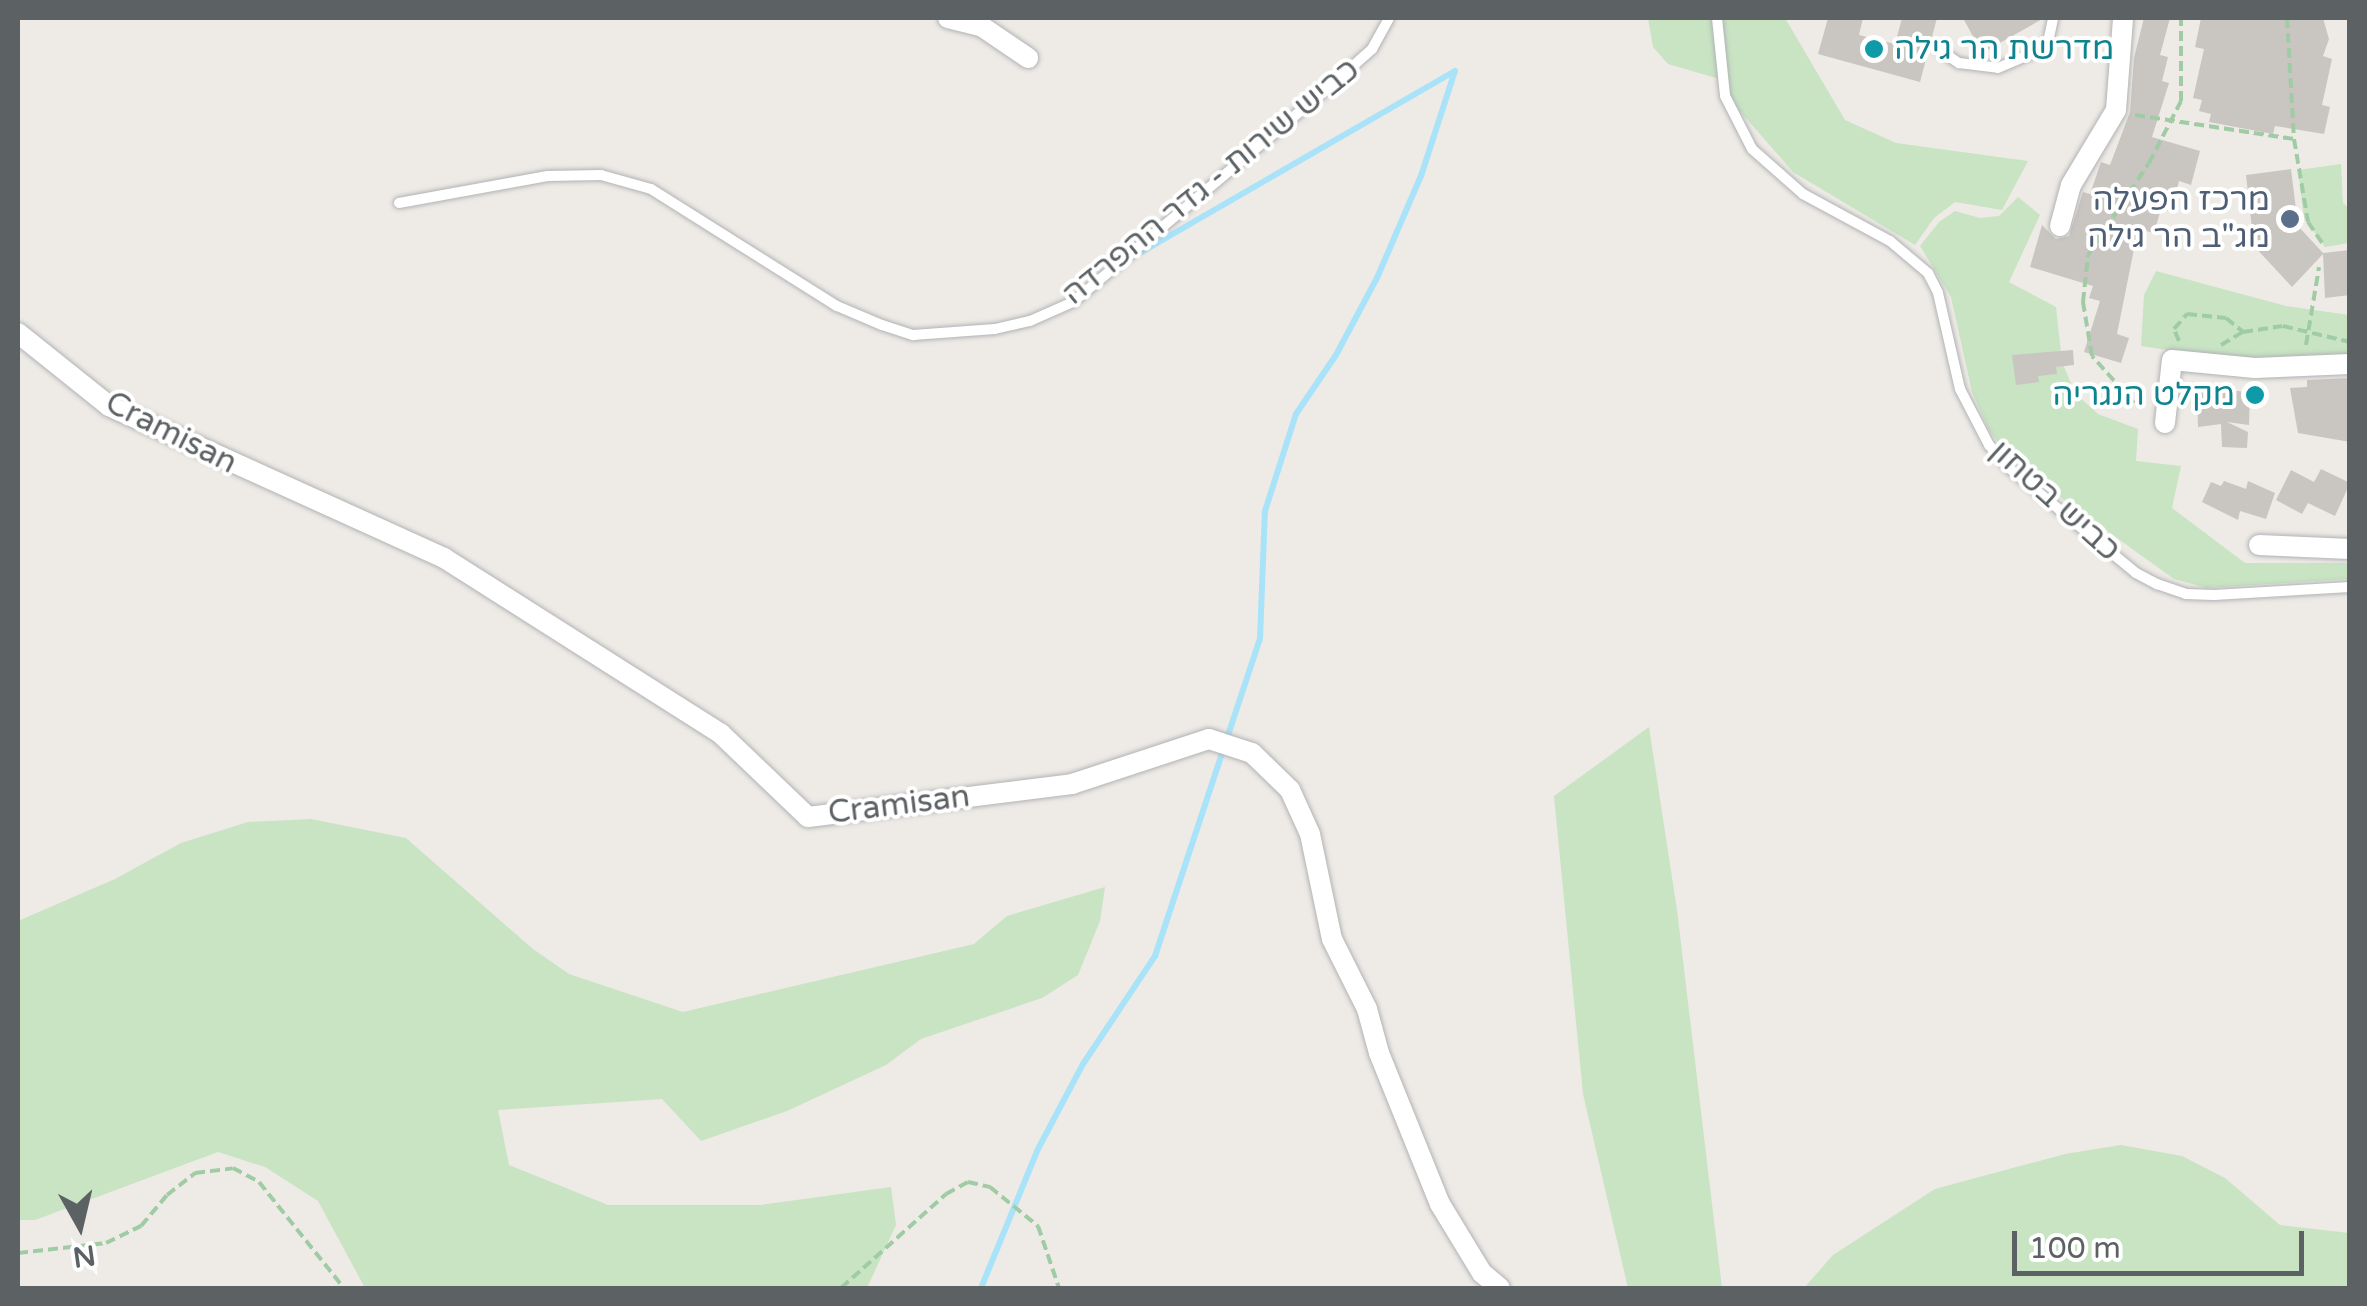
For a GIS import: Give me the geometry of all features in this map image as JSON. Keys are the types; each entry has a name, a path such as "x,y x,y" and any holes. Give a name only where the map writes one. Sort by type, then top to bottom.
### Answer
{"street":[{"path":"948,18 981,26 1028,58"},
{"path":"2060,226 2071,185 2116,110 2123,18"},
{"name":"Cramisan","path":"18,333 110,406 444,558 720,734 808,817 1072,784 1209,739 1252,753 1290,790 1310,834 1332,939 1367,1009 1379,1053 1440,1204 1482,1274 1500,1288"},
{"path":"2165,423 2172,360 2255,368 2350,364"},
{"path":"2259,545 2350,549"}],"lane":[{"name":"כביש שירות - גדר ההפרדה","path":"399,204 548,176 601,175 651,189 837,306 882,326 913,335 995,329 1030,321 1073,302 1335,82 1372,48 1388,18"},
{"name":"כביש בטחון","path":"1718,18 1725,96 1752,149 1802,194 1890,241 1928,273 1938,293 1960,390 1989,445 2009,468 2136,573 2156,584 2186,594 2214,596 2350,588"},
{"path":"1941,51 1960,64 1998,68 2047,46 2053,18"}],"path":[{"path":"2134,403 2092,356 2083,302 2088,255 2182,101 2181,18"},
{"path":"2288,18 2294,139 2308,222 2325,247"},
{"path":"2116,110 2170,124 2294,139"},
{"path":"2312,330 2318,267"},
{"path":"2186,346 2174,330 2187,314 2226,318 2243,332"},
{"path":"2216,348 2243,332 2282,326 2350,342"},
{"path":"18,1254 106,1243 142,1226 168,1195 195,1174 232,1168 260,1182 344,1288"},
{"path":"842,1288 946,1194 968,1182 990,1187 1038,1226 1059,1288"}],"green space":[{"path":"1648,18 1785,18 1845,120 1896,143 2028,161 2002,210 1955,202 1934,218 1915,245 1793,172 1738,109 1723,80 1668,64 1653,47"},
{"path":"2341,164 2343,203 2349,208 2349,243 2325,247 2304,218 2298,170"},
{"path":"2018,197 2040,215 2009,282 2056,307 2062,362 2075,393 2098,414 2138,429 2136,461 2181,466 2172,508 2245,563 2349,563 2349,579 2207,588 2174,579 2014,464 1989,430 1972,392 1951,297 1920,246 1939,222 1955,211 1980,218 1999,216"},
{"path":"2156,271 2286,306 2349,315 2349,358 2232,360 2141,346 2144,295"},
{"path":"1649,727 1677,910 1722,1288 1628,1288 1583,1094 1554,796"},
{"path":"311,819 406,838 533,949 569,974 683,1012 974,944 1007,916 1105,887 1100,921 1078,975 1042,998 921,1039 886,1065 787,1111 701,1141 662,1099 498,1110 509,1165 608,1205 761,1205 891,1187 896,1225 867,1288 365,1288 318,1201 265,1167 218,1152 35,1220 18,1220 18,921 115,879 181,843 248,822"},
{"path":"2121,1145 2182,1156 2225,1178 2280,1225 2349,1233 2349,1288 1804,1288 1833,1255 1935,1189 2065,1154"}],"building":[{"name":"מדרשת הר גילה","path":"1828,18 1863,18 1859,35 1895,44 1902,18 1937,18 1920,82 1818,54"},
{"name":"מדרשת הר גילה","path":"1963,18 2044,18 1982,53"},
{"path":"2144,18 2170,18 2160,55 2168,57 2162,81 2169,83 2152,137 2200,151 2191,185 2179,181 2171,212 2161,209 2154,233 2138,229 2117,334 2129,338 2121,363 2084,352 2100,301 2089,298 2093,286 2030,267 2042,225 2056,239 2069,236 2083,192 2090,194 2101,162 2110,165 2130,112 2134,58"},
{"path":"2201,18 2323,18 2329,39 2323,56 2332,59 2322,105 2330,107 2324,134 2275,126 2273,134 2209,122 2211,114 2199,111 2202,100 2193,98 2204,49 2195,47"},
{"path":"2291,169 2298,226 2323,253 2350,250 2350,295 2325,298 2323,254 2292,287 2254,246 2246,175"},
{"path":"2073,350 2074,365 2056,367 2057,374 2038,376 2039,382 2016,385 2012,355"},
{"path":"2350,378 2350,442 2298,433 2290,388 2307,387 2307,380"},
{"path":"2197,388 2250,392 2249,425 2227,422 2248,432 2247,448 2222,447 2221,424 2198,427"},
{"path":"2321,469 2350,483 2335,516 2308,503 2302,514 2276,500 2291,470 2314,482"},
{"path":"2224,481 2246,489 2248,481 2275,493 2266,519 2240,511 2238,520 2202,502 2211,482 2221,486"}],"waterway":[{"path":"981,1288 1038,1149 1083,1064 1155,956 1260,639 1265,511 1296,414 1336,355 1377,278 1421,176 1455,71 1133,257"}],"place":[{"name":"מדרשת הר גילה","path":"1874,49"},
{"name":"מרכז הפעלה מג\"ב הר גילה","path":"2290,219"},
{"name":"מקלט הנגריה","path":"2255,395"}]}
